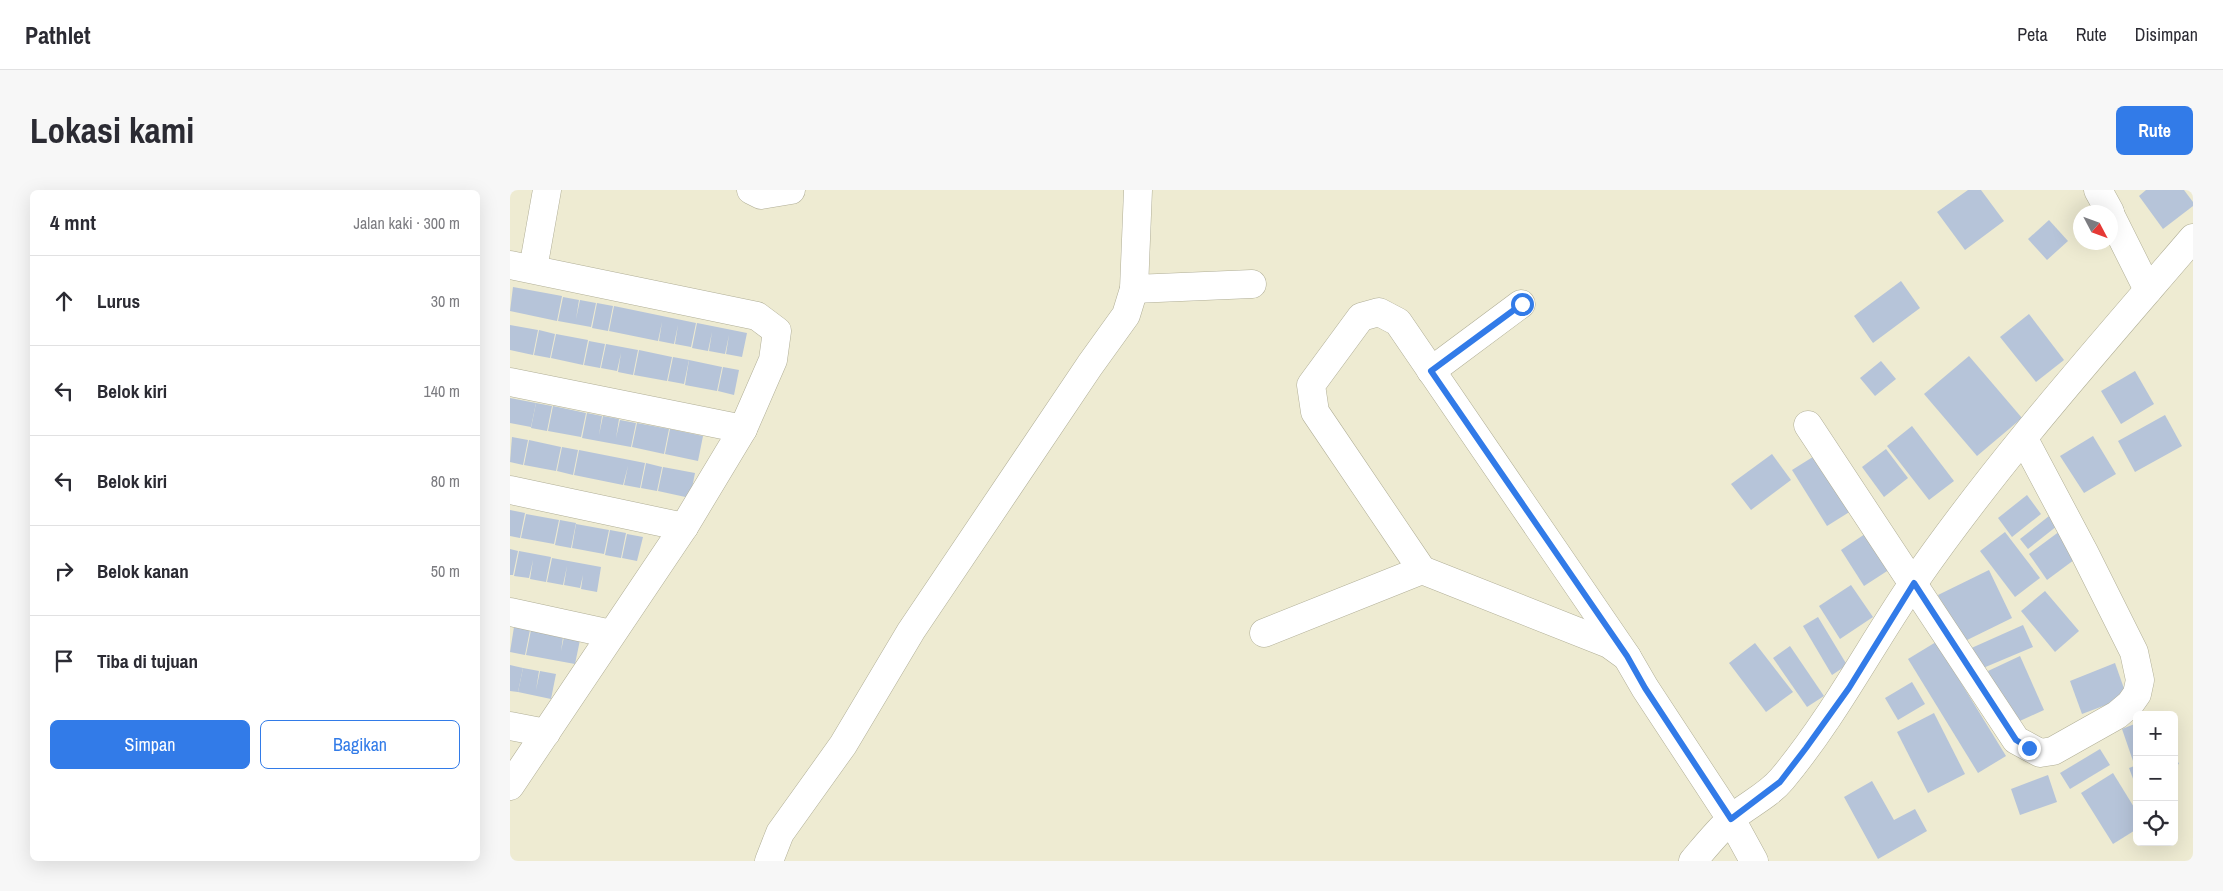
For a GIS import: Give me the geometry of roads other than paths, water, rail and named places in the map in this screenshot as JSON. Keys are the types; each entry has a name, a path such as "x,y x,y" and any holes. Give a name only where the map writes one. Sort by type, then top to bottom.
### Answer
{"street":[{"path":"510,786 684,527 743,429 773,360 777,331 758,316 522,267 547,190"},
{"path":"751,190 761,195 791,190"},
{"path":"770,861 780,833 842,746 910,631 1090,365 1126,315 1134,289 1138,190"},
{"path":"2098,190 2106,205"},
{"path":"2118,229 2148,290"},
{"path":"1693,861 1731,819 1780,782 1849,688 1914,583 2024,438 2193,238"},
{"path":"1134,289 1252,284"},
{"path":"1431,371 1522,304"},
{"path":"1627,656 1609,644 1422,570 1315,412 1311,385 1361,317 1379,312 1398,322 1627,656 1645,688 1731,819 1754,861"},
{"path":"510,382 743,429"},
{"path":"1808,425 2016,740 2040,753 2053,751 2117,714 2130,704 2137,694 2140,680 2134,652 2024,438"},
{"path":"510,490 684,527"},
{"path":"1264,633 1396,578 1422,570"},
{"path":"510,612 611,634"},
{"path":"510,726 546,733"}]}
